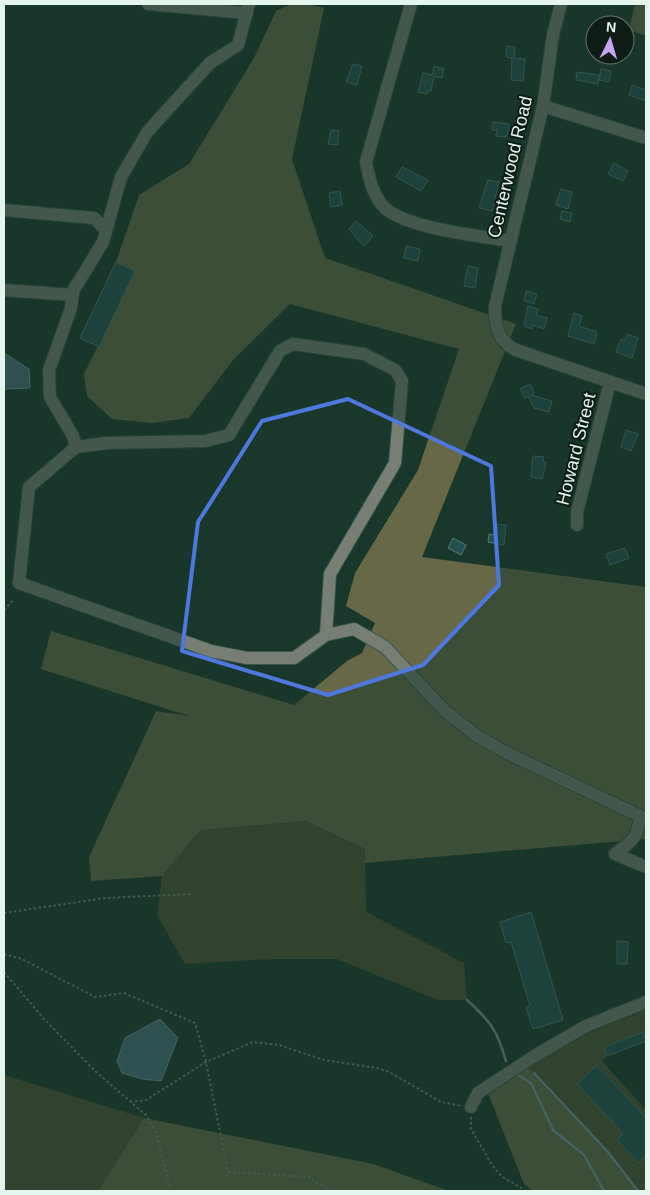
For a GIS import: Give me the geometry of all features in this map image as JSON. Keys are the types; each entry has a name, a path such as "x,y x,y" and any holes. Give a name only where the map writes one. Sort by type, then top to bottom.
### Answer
{"street":[{"path":"76,447 73,436 50,397 49,370 71,308 73,295 103,242 121,177 148,131 210,64 238,45 248,8 148,4"},
{"path":"411,4 366,162 372,188 384,206 408,220 459,233 511,241"},
{"name":"Centerwood Road","path":"561,4 553,35 543,106 495,306 495,324 506,345 610,382"},
{"path":"543,106 646,138"},
{"path":"4,210 94,218 106,230"},
{"path":"4,290 73,295"},
{"path":"326,635 330,574 396,463 402,381 395,370 364,354 294,344 280,351 229,435 205,441 107,443 76,447 29,487 19,583 211,651 247,658 294,658 326,635 354,630 385,648 444,710 477,736 507,753 640,816 638,832 631,842 615,854 646,867"},
{"path":"610,382 646,394"},
{"name":"Howard Street","path":"577,525 577,512 610,382"},
{"path":"470,1106 478,1093 536,1055 586,1026 646,1002"}],"path":[{"path":"4,610 14,599"},
{"path":"4,913 105,898 192,894"},
{"path":"4,954 22,959 95,997 124,992 195,1024 206,1062 228,1172 309,1177 329,1191"},
{"path":"4,972 44,1019 112,1087 147,1116 156,1133 171,1191"},
{"path":"130,1102 146,1100 206,1062 252,1042 279,1045 324,1060 389,1072 441,1102 470,1106 471,1129 492,1165 501,1176 526,1191"}],"highlighted area":[{"path":"348,399 491,466 499,585 423,665 328,695 182,651 198,522 262,421"}],"green space":[{"path":"291,4 306,4 324,8 292,159 325,258 516,324 422,557 646,587 646,839 365,863 365,849 306,821 200,830 162,876 91,881 89,857 156,711 189,716 41,669 51,631 294,705 347,661 362,653 375,623 346,606 355,573 418,470 459,349 290,304 233,360 189,418 151,423 112,419 87,396 84,374 135,271 116,262 139,195 189,164 254,58 276,11"},
{"path":"635,4 646,4 646,36 635,32 635,15 632,15"},
{"path":"306,821 365,849 366,912 464,963 467,1000 438,1000 337,959 271,959 185,964 157,915 162,876 199,830"},
{"path":"646,1008 646,1033 643,1032 604,1046 607,1056 602,1061 646,1110 646,1117 644,1115 617,1140 637,1163 646,1155 646,1191 638,1191 608,1152 524,1063 594,1028","holes":["598,1065 639,1110 618,1129 577,1084"]},
{"path":"524,1063 608,1152 639,1191 533,1191 524,1184 486,1088"},
{"path":"4,1075 144,1118 98,1191 4,1191"},
{"path":"144,1118 373,1164 449,1191 98,1191"}],"water":[{"path":"4,353 29,369 30,388 4,389"},
{"path":"160,1019 178,1038 161,1081 142,1079 122,1073 117,1061 125,1038"}],"building":[{"path":"507,46 515,47 514,58 525,59 523,81 511,80 512,58 506,57"},
{"path":"353,64 362,66 357,85 346,82"},
{"path":"434,66 444,69 442,78 434,76 431,91 428,90 427,94 418,92 423,73 432,75"},
{"path":"601,69 611,71 609,82 599,80"},
{"path":"577,72 599,75 598,84 576,80"},
{"path":"632,85 646,90 646,101 629,95"},
{"path":"493,122 509,124 507,137 496,136 497,130 492,130"},
{"path":"331,130 339,131 338,145 328,144"},
{"path":"614,163 628,171 623,181 608,174"},
{"path":"402,167 428,180 421,191 396,177"},
{"path":"488,180 499,182 492,211 479,208"},
{"path":"561,189 572,192 568,209 556,205"},
{"path":"340,191 342,205 331,207 329,193"},
{"path":"562,211 572,213 570,222 560,219"},
{"path":"356,221 373,236 364,246 349,229"},
{"path":"406,246 420,249 418,261 404,258"},
{"path":"116,262 135,271 99,347 80,338"},
{"path":"468,266 478,268 475,288 464,286"},
{"path":"526,291 537,294 534,304 524,301"},
{"path":"528,306 538,309 536,315 547,318 544,329 533,325 532,329 524,326"},
{"path":"574,313 582,316 579,326 597,332 594,344 568,336"},
{"path":"627,334 638,338 632,358 616,352 621,339 625,340"},
{"path":"530,384 534,393 531,395 552,401 549,412 534,408 528,396 525,398 520,389"},
{"path":"626,430 638,434 631,451 621,447"},
{"path":"533,456 544,457 543,462 546,462 542,479 531,477"},
{"path":"495,524 506,525 504,545 488,542 489,534 494,535"},
{"path":"453,538 466,545 461,555 448,548"},
{"path":"625,548 629,558 610,565 606,554"},
{"path":"531,912 563,1020 533,1029 526,1007 530,1006 511,942 506,943 500,922"},
{"path":"617,941 628,942 627,964 617,964"},
{"path":"643,1032 646,1041 607,1056 604,1047"},
{"path":"597,1065 646,1118 646,1155 638,1163 617,1140 623,1134 577,1084"}],"waterway":[{"path":"467,1000 492,1027 506,1061"},
{"path":"534,1073 608,1152 638,1191"},
{"path":"518,1075 531,1083 553,1130 584,1155 604,1191"}]}
